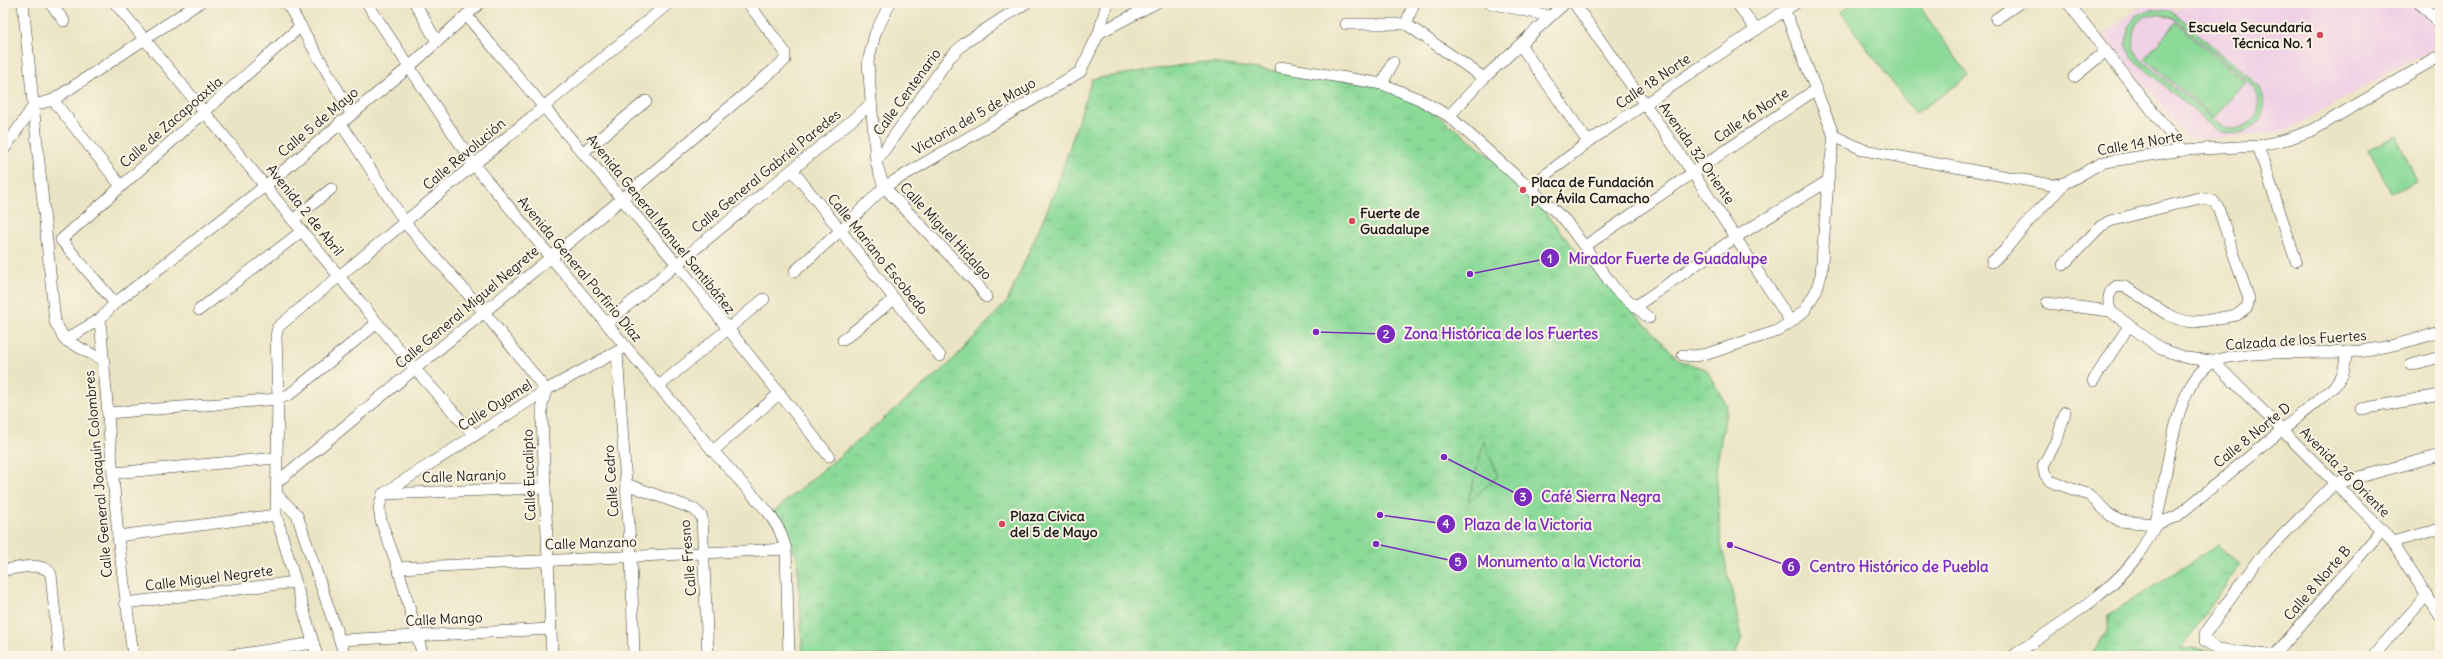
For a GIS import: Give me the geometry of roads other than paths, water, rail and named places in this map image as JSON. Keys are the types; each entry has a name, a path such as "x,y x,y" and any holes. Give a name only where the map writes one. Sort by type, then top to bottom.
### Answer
{"street":[{"path":"23,3 55,322 65,340"},
{"path":"50,3 64,21"},
{"name":"Avenida 2 de Abril","path":"114,3 143,40 341,277 415,369 474,435"},
{"path":"3,151 34,105 53,100 199,3"},
{"path":"286,3 301,26 351,113"},
{"name":"Avenida General Porfirio Díaz","path":"367,3 408,68 474,165 607,323 621,349 659,386 713,451 770,513 785,546"},
{"path":"415,3 437,42"},
{"name":"Calle 5 de Mayo","path":"65,340 100,319 115,303 265,186 340,122 408,68 480,3"},
{"name":"Calle Revolución","path":"278,399 276,336 278,327 406,224 474,165 669,3"},
{"name":"Calle General Miguel Negrete","path":"277,482 623,198 785,60 785,52 748,3"},
{"path":"884,186 876,162 868,62 875,34 890,3"},
{"name":"Calle Centenario","path":"876,162 949,58 966,42 1026,3"},
{"path":"1099,33 1107,3"},
{"path":"1099,33 1156,3"},
{"path":"1406,24 1414,3"},
{"path":"1490,3 1517,6 1550,16"},
{"path":"1449,116 1484,78 1521,46 1564,3"},
{"name":"Avenida 32 Oriente","path":"1574,3 1693,173 1791,322"},
{"path":"1737,3 1756,30"},
{"name":"Calle 18 Norte","path":"1532,190 1540,179 1588,142 1796,3"},
{"path":"1996,19 2019,3"},
{"path":"2068,3 2183,150"},
{"path":"2420,3 2440,24"},
{"path":"1683,355 1694,356 1707,354 1777,330 1791,322 1805,310 1816,291 1821,275 1828,181 1834,136 1785,11"},
{"name":"Avenida General Manuel Santibáñez","path":"466,15 623,198 829,456"},
{"path":"1346,24 1406,24 1484,78"},
{"name":"Calle de Zacapoaxtla","path":"115,303 61,240 205,114 301,26"},
{"name":"Victoria del 5 de Mayo","path":"795,271 840,231 884,186 1080,72 1099,33"},
{"path":"1521,46 1588,142"},
{"path":"2074,77 2106,51"},
{"name":"Calle 14 Norte","path":"1992,262 2004,251 2063,185 2093,166 2105,162 2183,150 2258,146 2313,130 2440,56"},
{"path":"1382,84 1393,62"},
{"path":"1280,68 1382,84 1419,99 1449,116 1565,220 1615,289 1624,299 1636,306 1649,318"},
{"name":"Calle 16 Norte","path":"1585,246 1815,90"},
{"path":"53,100 121,186"},
{"path":"583,152 646,101"},
{"name":"Calle General Gabriel Paredes","path":"607,323 676,263 793,171 872,104"},
{"path":"340,122 406,224 484,312 546,390"},
{"path":"1834,136 1864,150 2051,185 2063,185"},
{"path":"2258,146 2296,261"},
{"name":"Calle Mariano Escobedo","path":"793,171 940,356"},
{"path":"1636,306 1736,237 1828,181"},
{"name":"Calle Miguel Hidalgo","path":"884,186 978,284 986,298"},
{"path":"293,220 331,189"},
{"path":"2063,265 2101,226 2110,221 2199,198 2213,201 2218,206 2249,299 2243,312 2237,315 2194,322 2184,321 2173,317 2125,287 2116,286 2111,290 2107,300 2110,311"},
{"path":"199,310 302,231"},
{"path":"659,386 727,328 764,299"},
{"path":"843,340 894,299"},
{"path":"2047,303 2110,311 2161,350 2187,358 2213,361"},
{"path":"100,319 103,360"},
{"path":"108,413 278,399 290,394 377,323"},
{"path":"2093,381 2130,326"},
{"name":"Calzada de los Fuertes","path":"2012,656 2113,582 2138,556 2155,524 2180,411 2187,389 2198,374 2213,361 2257,355 2347,352 2384,349 2440,332"},
{"name":"Calle General Joaquín Colombres","path":"65,340 103,360 114,473 118,536 125,603 133,656"},
{"name":"Calle Oyamel","path":"383,494 546,390 621,349"},
{"name":"Calle Cedro","path":"621,349 634,656"},
{"name":"Calle 8 Norte D","path":"2155,524 2176,517 2339,382 2343,374 2347,352"},
{"path":"2411,365 2440,357"},
{"name":"Avenida 26 Oriente","path":"2213,361 2334,484 2382,530 2392,542 2440,616"},
{"name":"Calle Eucalipto","path":"546,390 542,406 552,656"},
{"path":"713,451 780,394"},
{"path":"2361,409 2440,395"},
{"path":"278,399 276,458 278,496 276,515 317,656"},
{"path":"2065,412 2058,437 2043,466 2045,474 2050,481 2089,495 2110,515 2120,521 2155,524"},
{"path":"2277,656 2218,649 2205,641 2208,627 2258,560 2334,484 2440,455"},
{"path":"114,473 276,458"},
{"name":"Calle Fresno","path":"626,484 700,513 702,517 708,656"},
{"name":"Calle Naranjo","path":"383,494 546,488"},
{"path":"383,494 379,508 381,520 398,568 419,636 423,656"},
{"path":"278,496 296,515 345,656"},
{"path":"118,536 276,515"},
{"path":"2392,542 2440,529"},
{"name":"Calle 8 Norte B","path":"2274,656 2382,530"},
{"path":"785,546 789,656"},
{"name":"Calle Manzano","path":"398,568 704,553 785,546"},
{"path":"3,570 41,566 48,568 51,574 59,656"},
{"name":"Calle Miguel Negrete","path":"125,603 295,582"},
{"path":"2373,656 2427,595"},
{"name":"Calle Mango","path":"340,640 550,629"},
{"path":"230,656 313,643"}],"place":[{"name":"Escuela Secundaria Técnica No. 1","path":"2320,35"},
{"name":"Placa de Fundación por Ávila Camacho","path":"1523,190"},
{"name":"Fuerte de Guadalupe","path":"1352,221"},
{"name":"Mirador Fuerte de Guadalupe","path":"1470,274"},
{"name":"Zona Histórica de los Fuertes","path":"1316,332"},
{"name":"Café Sierra Negra","path":"1444,457"},
{"name":"Plaza de la Victoria","path":"1380,515"},
{"name":"Plaza Cívica del 5 de Mayo","path":"1002,524"},
{"name":"Monumento a la Victoria","path":"1376,544"},
{"name":"Centro Histórico de Puebla","path":"1730,545"}]}
